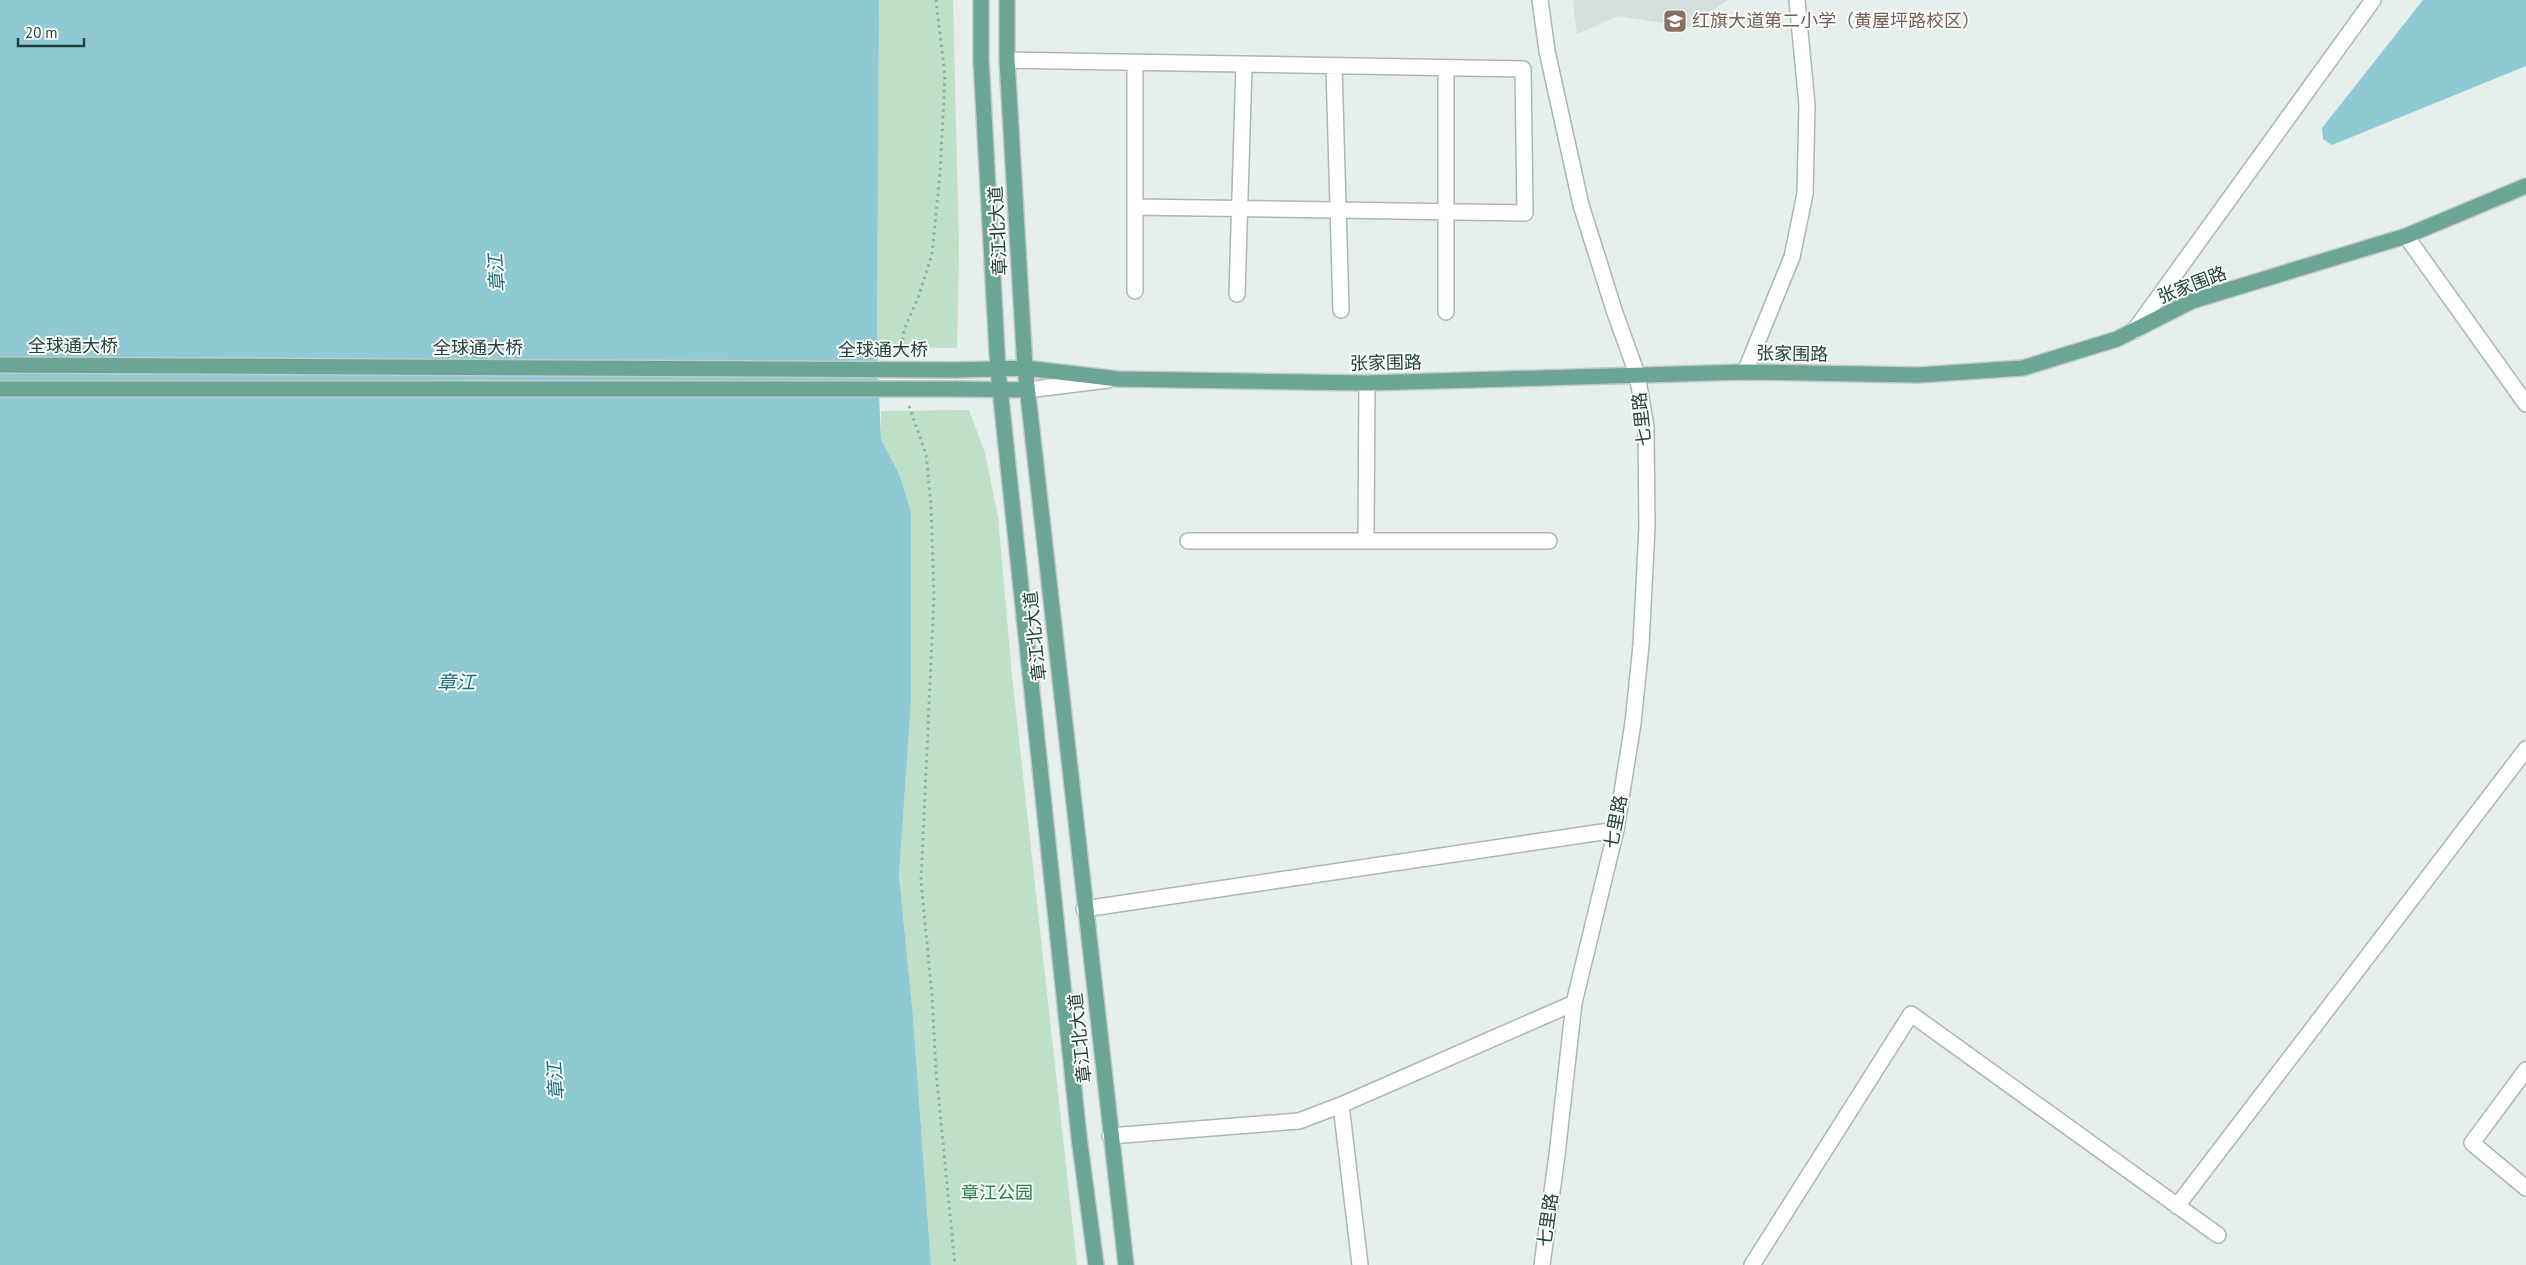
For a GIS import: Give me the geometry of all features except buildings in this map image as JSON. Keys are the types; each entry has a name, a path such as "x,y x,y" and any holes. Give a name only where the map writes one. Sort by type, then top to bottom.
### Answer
{"main road":[{"name":"章江北大道","path":"981,0 981,60 998,370 1078,1128 1096,1265"},
{"name":"章江北大道","path":"1007,0 1007,60 1027,390 1084,909 1126,1265"},
{"name":"张家围路","path":"998,370 1025,368 1118,379 1367,383 1746,372 1919,375 2023,368 2117,339 2192,301 2406,236 2526,186"},
{"name":"全球通大桥","path":"0,365 998,370"},
{"path":"0,389 1027,390"}],"street":[{"name":"七里路","path":"1540,0 1547,51 1581,205 1615,313 1637,374 1646,427 1647,528 1633,723 1616,830 1574,1004 1557,1155 1542,1265"},
{"path":"1746,372 1792,257 1805,194 1807,105 1797,0"},
{"path":"2134,331 2373,0"},
{"path":"1007,60 1136,64 1523,69 1525,213 1338,208 1135,207"},
{"path":"1135,291 1136,64"},
{"path":"1237,294 1244,65"},
{"path":"1334,66 1341,310"},
{"path":"1446,68 1446,312"},
{"path":"2406,236 2526,404"},
{"path":"1027,390 1118,379"},
{"path":"1366,541 1367,383"},
{"path":"1188,542 1549,541"},
{"path":"2177,1206 2526,749"},
{"path":"1084,909 1616,830"},
{"path":"1110,1136 1299,1121 1341,1105 1574,1004"},
{"path":"1752,1265 1911,1014 2218,1235"},
{"path":"2526,1070 2472,1143 2526,1188"},
{"path":"1341,1105 1360,1265"}],"path":[{"path":"901,357 904,330 918,298 932,254 940,174 945,76 936,0"},
{"path":"907,398 926,454 931,505 934,596 921,881 932,996 936,1071 955,1265"}],"shaded area":[{"name":"红旗大道第二小学（黄屋坪路校区）","path":"1573,0 1728,0 1689,27 1618,16 1577,34"}],"green space":[{"path":"879,0 953,0 959,247 957,348 877,347"},
{"name":"章江公园","path":"969,410 985,453 998,517 1012,676 1077,1265 931,1265 913,1017 899,875 911,702 911,512 900,476 881,439 881,411"}],"water":[{"name":"章江","path":"0,0 879,0 877,347 881,439 900,476 911,512 911,702 899,875 913,1017 931,1265 0,1265"},
{"path":"2423,0 2526,0 2526,66 2332,145 2323,139 2322,128"}],"place":[{"name":"红旗大道第二小学（黄屋坪路校区）","path":"1675,21"}]}
